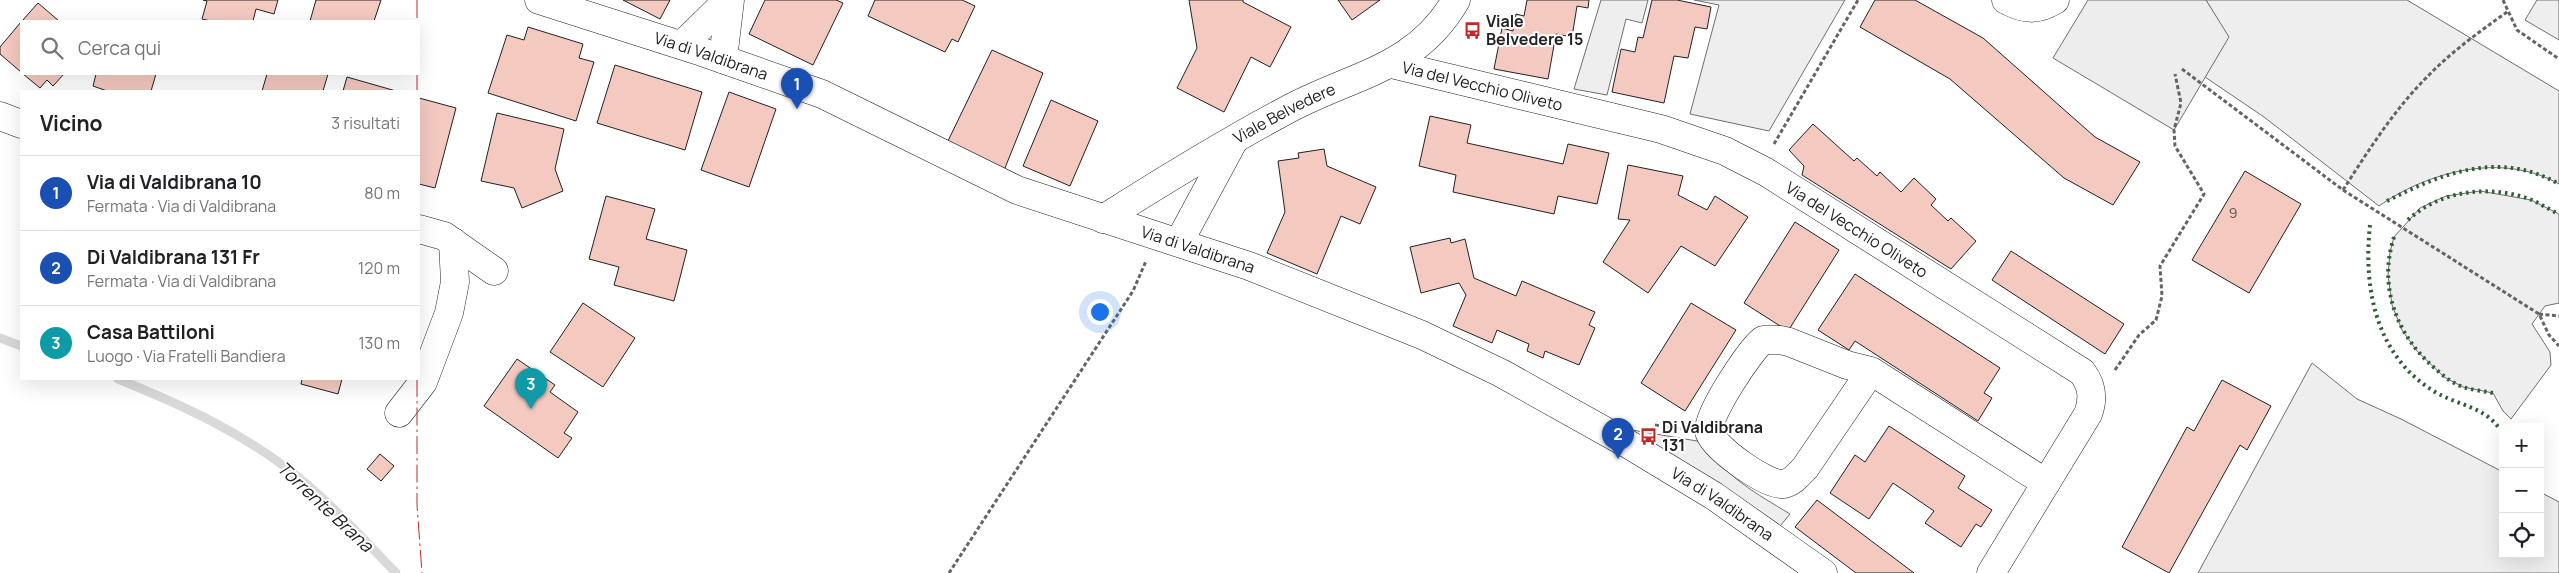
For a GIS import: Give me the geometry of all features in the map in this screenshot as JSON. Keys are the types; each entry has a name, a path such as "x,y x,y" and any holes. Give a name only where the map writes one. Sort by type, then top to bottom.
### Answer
{"street":[{"name":"Via di Valdibrana","path":"539,0 682,45 822,94 1017,190 1103,219 1168,238 1366,311 1501,373 1714,496 1823,573"},
{"path":"682,45 729,0"},
{"path":"723,59 729,0"},
{"name":"Viale Belvedere","path":"1103,219 1235,138 1326,91 1391,64 1429,37 1456,0"},
{"path":"2006,0 2027,9 2037,9 2051,3"},
{"name":"Via del Vecchio Oliveto","path":"1391,64 1661,129 1725,152 1760,169 2082,372 2089,381 2092,404 2082,425 1991,573"},
{"path":"0,116 20,124"},
{"path":"1168,238 1235,138"},
{"path":"420,229 434,233 453,242 494,271"},
{"path":"399,412 423,382 449,313 455,282 453,242"},
{"path":"1871,371 1805,468 1784,484 1775,483 1761,477 1720,448 1710,436 1708,428 1714,413 1751,353 1763,340 1780,340 1847,365 1871,371 2046,483"}],"path":[{"path":"1760,169 1858,0"},
{"path":"2503,0 2517,30 2559,59"},
{"path":"2343,190 2377,137 2426,77 2470,38 2507,12"},
{"path":"2182,68 2343,190 2539,314 2559,316"},
{"path":"2139,335 2153,324 2159,312 2162,296 2160,266 2204,194 2175,146 2174,130 2182,103 2175,74"},
{"path":"949,573 1168,238"},
{"path":"2539,314 2549,335 2559,346"}],"shaded area":[{"path":"1601,0 1648,0 1642,23 1626,19 1607,95 1574,89"},
{"path":"1694,0 1845,0 1769,131 1690,114 1719,5"},
{"path":"2088,0 2206,0 2229,37 2174,130 2053,58"},
{"path":"2206,0 2407,0 2559,91 2559,184 2537,174 2514,169 2467,170 2443,175 2420,183 2379,206 2264,117 2205,77 2228,37"},
{"path":"2537,0 2559,0 2559,40 2525,20"},
{"path":"2480,191 2531,200 2559,214 2559,303 2545,306 2532,324 2550,352 2551,365 2511,419 2503,411 2493,393 2463,387 2444,377 2417,351 2402,330 2392,305 2388,275 2390,252 2394,237 2420,208 2446,196"},
{"path":"2312,363 2357,399 2401,419 2499,470 2499,558 2544,558 2544,494 2559,502 2559,573 2198,573"},
{"path":"1620,428 1703,442 1711,454 1731,474 1790,514 1776,531"}],"building":[{"path":"203,0 278,0 274,14 256,9 253,20 202,19 207,1"},
{"path":"316,0 381,0 374,20 310,20"},
{"path":"623,0 670,0 660,19"},
{"path":"765,0 836,0 843,3 813,65 749,34"},
{"path":"875,0 962,0 975,6 958,42 952,39 945,52 868,16"},
{"path":"1189,0 1243,0 1243,2 1291,27 1270,67 1251,57 1224,112 1177,88 1197,48"},
{"path":"1338,0 1380,0 1352,20"},
{"path":"1527,0 1589,0 1588,8 1577,6 1572,37 1556,34 1548,79 1494,69 1502,28 1513,31 1516,14 1524,16"},
{"path":"1652,0 1677,0 1711,7 1707,29 1695,27 1688,58 1674,56 1664,103 1612,92 1621,49 1635,52 1638,37 1643,38"},
{"path":"1875,0 1915,0 1983,38 2095,137 2140,162 2113,205 2064,178 1950,79 1860,27"},
{"path":"38,3 58,20 23,20"},
{"path":"20,23 20,71 0,54 0,47"},
{"path":"528,27 583,44 579,58 594,62 576,121 488,93 507,35 524,40"},
{"path":"992,50 1043,73 1003,173 947,143"},
{"path":"615,65 702,92 685,150 597,123"},
{"path":"24,75 63,75 53,86 47,80 40,88"},
{"path":"96,75 156,75 151,90 104,90 93,86"},
{"path":"267,75 328,75 323,90 262,90"},
{"path":"347,77 392,90 343,90"},
{"path":"729,92 776,109 749,187 701,170"},
{"path":"420,98 456,108 435,188 420,184"},
{"path":"1051,100 1098,121 1070,186 1023,166"},
{"path":"497,113 564,129 555,169 563,191 522,208 514,188 481,181"},
{"path":"1430,116 1471,125 1467,143 1563,164 1568,144 1609,153 1597,204 1558,196 1554,214 1453,192 1456,175 1419,166"},
{"path":"1813,124 1854,161 1857,158 1877,176 1880,172 1901,192 1914,178 1936,199 1931,205 1948,221 1951,218 1976,241 1951,269 1802,175 1804,166 1789,150"},
{"path":"1324,149 1327,166 1376,187 1360,224 1341,216 1317,274 1267,253 1285,212 1278,161 1299,158 1298,153"},
{"path":"1628,165 1683,176 1678,195 1707,210 1715,196 1748,217 1715,266 1681,246 1648,293 1603,262 1630,220 1618,219"},
{"path":"2245,171 2301,204 2249,293 2192,260"},
{"path":"606,196 655,209 646,239 687,250 674,301 614,285 619,267 589,259"},
{"path":"1795,222 1839,250 1788,331 1744,303"},
{"path":"1450,238 1451,243 1465,239 1474,278 1516,296 1522,281 1595,312 1589,325 1595,328 1579,365 1545,351 1543,358 1527,351 1529,344 1497,330 1492,343 1453,326 1466,295 1459,283 1421,293 1410,247"},
{"path":"2011,251 2124,324 2105,354 1992,280"},
{"path":"1855,274 2000,368 1984,393 1992,398 1978,421 1855,341 1849,350 1818,330"},
{"path":"583,303 635,338 603,387 550,352"},
{"path":"1691,303 1736,330 1685,411 1641,383"},
{"path":"517,359 555,385 550,392 578,412 564,433 572,438 558,458 484,406"},
{"path":"302,380 342,380 338,394 301,384"},
{"path":"2222,380 2271,406 2247,450 2240,445 2169,573 2122,547 2187,427 2194,431"},
{"path":"1889,426 1965,476 1958,488 1992,510 1981,527 1976,524 1961,547 1925,523 1934,511 1893,483 1869,519 1830,493 1855,455 1865,462"},
{"path":"380,454 394,466 381,481 367,469"},
{"path":"1817,500 1914,573 1856,573 1795,527"}],"waterway":[{"name":"Torrente Brana","path":"0,338 20,346"},
{"name":"Torrente Brana","path":"120,380 212,421 277,461 324,499 396,573"}],"hedge":[{"path":"2387,201 2450,174 2472,169 2493,167 2515,168 2537,174 2559,184"},
{"path":"2408,220 2421,210 2450,196 2483,191 2516,195 2532,200 2559,214"},
{"path":"2370,225 2368,249 2372,297 2378,320 2387,341 2400,361 2416,378 2437,393 2486,415 2499,428"},
{"path":"2394,237 2388,271 2389,288 2393,305 2407,336 2429,363 2449,380 2463,387 2493,393"}],"power":[{"path":"417,0 417,20"},
{"path":"417,75 417,90"},
{"path":"417,380 417,505 422,573"}],"place":[{"name":"Viale Belvedere 15","path":"1472,30"},
{"name":"Via di Valdibrana 10","path":"797,109"},
{"name":"Casa Battiloni","path":"531,409"},
{"name":"Di Valdibrana 131","path":"1648,436"},
{"name":"Di Valdibrana 131 Fr","path":"1618,459"}]}
